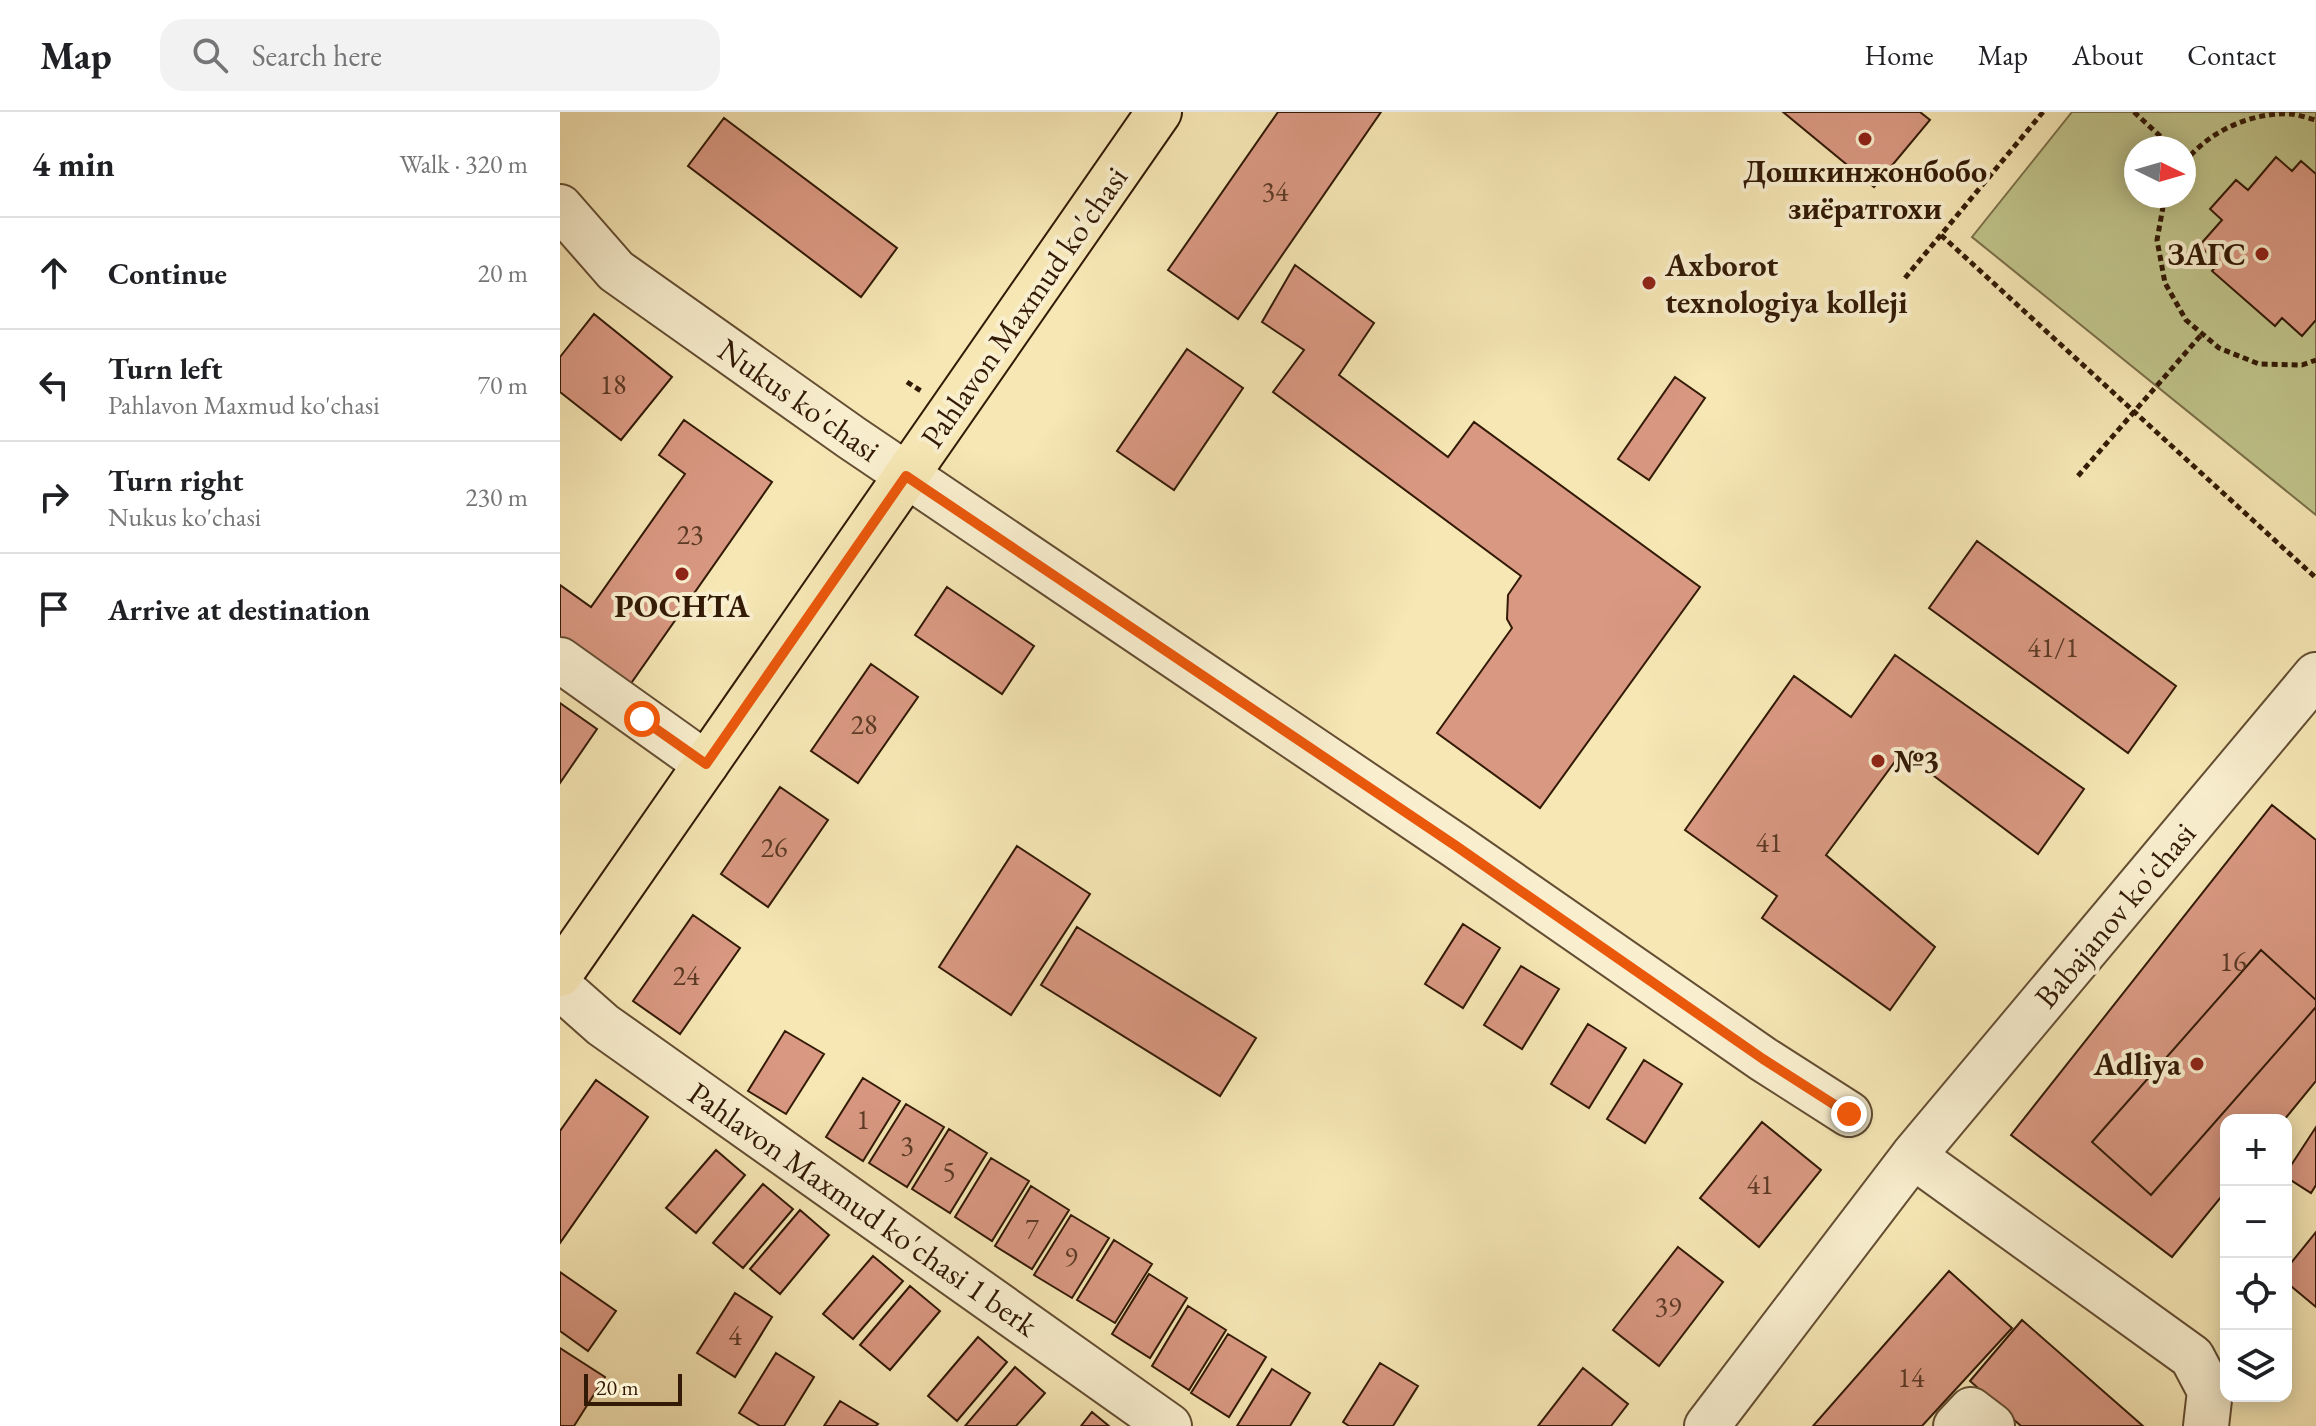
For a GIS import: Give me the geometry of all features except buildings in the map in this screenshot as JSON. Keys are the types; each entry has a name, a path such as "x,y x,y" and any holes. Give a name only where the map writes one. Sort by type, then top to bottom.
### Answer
{"main road":[{"name":"Pahlavon Maxmud ko'chasi","path":"560,974 1159,112"}],"street":[{"name":"Nukus ko'chasi","path":"560,207 616,271 906,476 1430,828 1763,1059 1849,1114"},
{"path":"560,660 706,764"},
{"name":"Babajanov ko'chasi","path":"1707,1426 1913,1156 2316,675"},
{"name":"Pahlavon Maxmud ko'chasi 1 berk","path":"560,987 603,1025 1169,1426"},
{"path":"1913,1156 2192,1357 2210,1391 2206,1426"},
{"path":"1956,1426 1971,1410 1992,1426"}],"path":[{"path":"1905,278 2043,112"},
{"path":"2134,112 2160,136"},
{"path":"2196,150 2216,133 2252,118 2292,114 2316,120"},
{"path":"2163,208 2157,240 2165,283 2186,320 2219,348 2259,364 2302,365 2316,360"},
{"path":"1941,235 2316,578"},
{"path":"2078,476 2202,334"}],"green space":[{"path":"2072,112 2316,112 2316,515 1972,237"}],"place":[{"name":"Дошкинжонбобо зиёратгохи","path":"1865,139"},
{"name":"ЗАГС","path":"2262,254"},
{"name":"Axborot texnologiya kolleji","path":"1649,283"},
{"name":"POCHTA","path":"682,574"},
{"name":"№3","path":"1878,761"},
{"name":"Adliya","path":"2197,1064"}],"route":[{"path":"642,719 706,764 906,476 1456,846 1763,1059 1849,1114"}]}
